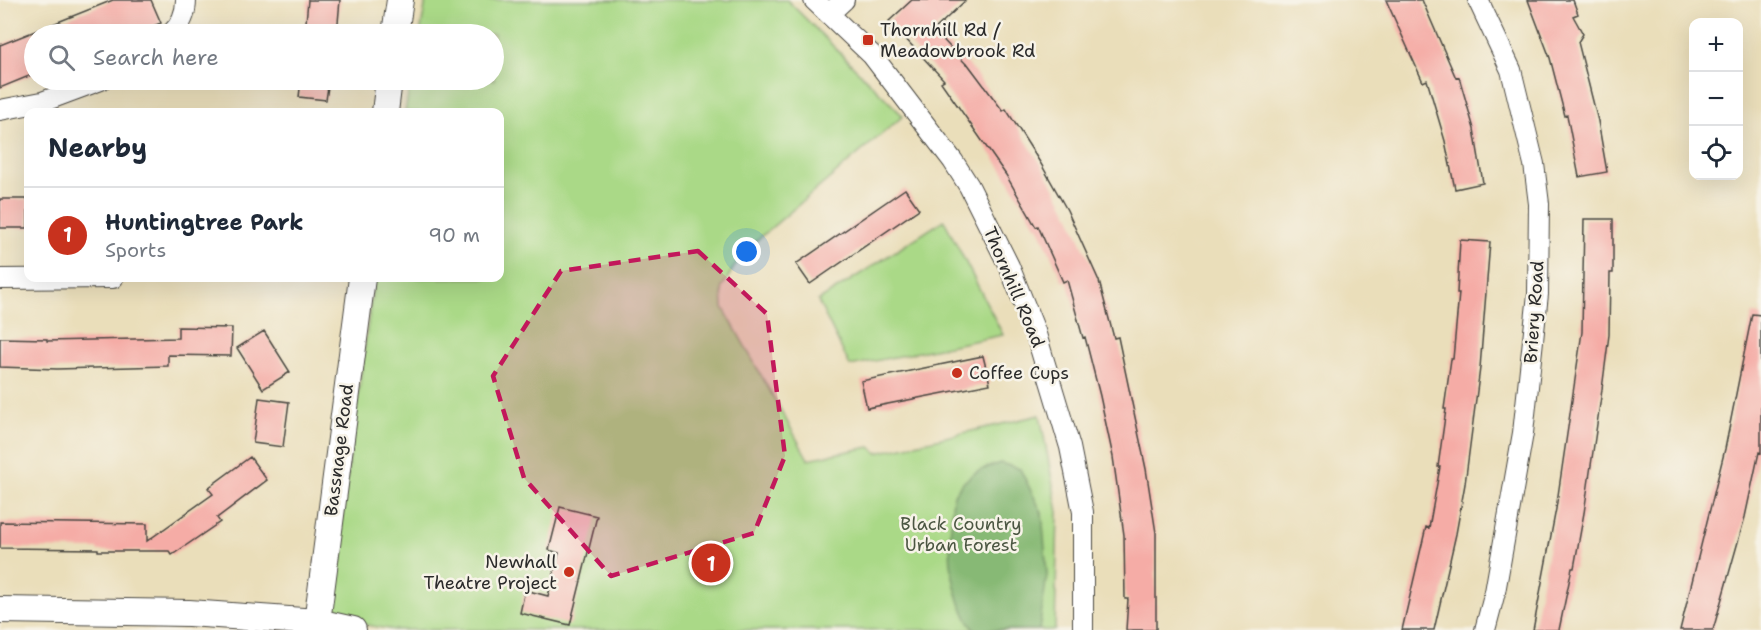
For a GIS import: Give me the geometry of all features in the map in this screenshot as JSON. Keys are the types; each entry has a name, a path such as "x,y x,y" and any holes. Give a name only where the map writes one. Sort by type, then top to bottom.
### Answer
{"street":[{"path":"180,24 186,12 186,0"},
{"path":"396,24 400,0"},
{"name":"Thornhill Road","path":"814,0 837,7 953,161 969,186 1009,266 1035,331 1072,457 1083,512 1083,630"},
{"name":"Briery Road","path":"1478,0 1510,70 1534,164 1539,204 1538,294 1523,433 1495,592 1485,630"},
{"path":"0,110 42,102 74,90"},
{"path":"386,108 388,90"},
{"path":"0,279 24,279"},
{"name":"Bassnage Road","path":"317,622 361,282"},
{"path":"0,610 96,621 189,613 317,622 353,630"}],"highlighted area":[{"path":"698,251 767,314 785,456 754,533 611,576 524,478 493,376 561,271"}],"green space":[{"name":"Black Country Urban Forest","path":"426,0 787,0 903,116 744,251 722,287 723,307 808,459 870,447 877,453 1040,415 1058,512 1055,630 394,630 328,618 373,282 504,282 504,108 406,108 409,90 504,90 504,24 422,24"},
{"path":"944,220 1003,335 850,366 818,301"},
{"name":"Black Country Urban Forest","path":"1000,463 1020,469 1042,513 1047,575 1039,630 974,630 960,604 956,589 950,545 954,495 960,486 980,470"}],"building":[{"path":"113,0 151,0 161,23 158,24 53,24"},
{"path":"308,0 340,0 338,24 306,24"},
{"path":"912,0 966,0 934,30 967,63 1003,111 1006,109 1067,210 1099,281 1114,338 1118,337 1146,469 1156,533 1156,630 1126,630 1128,599 1125,599 1124,535 1113,457 1085,337 1083,338 1067,280 1063,282 1038,226 1036,227 1006,175 941,82 944,80 889,21"},
{"path":"1386,0 1422,0 1456,78 1459,77 1474,129 1483,183 1455,189 1445,141 1427,80 1423,82"},
{"path":"1528,0 1573,0 1578,14 1573,16 1583,34 1578,42 1598,121 1607,172 1579,177 1567,115 1565,116 1550,58"},
{"path":"24,35 24,78 0,88 0,45"},
{"path":"300,90 328,90 326,100 299,97"},
{"path":"905,189 919,209 810,284 796,264"},
{"path":"0,199 24,199 24,228 0,228"},
{"path":"1584,219 1613,219 1613,273 1610,273 1609,335 1584,513 1559,630 1533,630 1556,509 1582,332"},
{"path":"1460,240 1490,242 1480,368 1465,484 1434,630 1402,630 1426,527 1429,528 1440,467 1438,467 1446,409 1444,409 1451,359 1453,359 1459,293 1457,293"},
{"path":"1752,314 1761,315 1761,453 1759,452 1745,517 1713,630 1680,630 1725,449"},
{"path":"178,327 232,328 231,356 168,355 168,366 57,369 0,367 0,338 47,339 47,341 178,338"},
{"path":"264,331 290,372 263,389 237,348"},
{"path":"983,356 990,384 867,408 861,381"},
{"path":"259,398 289,402 283,447 253,443"},
{"path":"250,457 267,480 217,518 220,522 172,555 169,551 0,548 0,522 147,524 147,541 213,494 208,488"},
{"name":"Newhall Theatre Project","path":"560,507 597,516 570,625 520,613 525,590 548,596 559,553 549,550"}],"place":[{"name":"Thornhill Rd / Meadowbrook Rd","path":"868,40"},
{"name":"Coffee Cups","path":"957,373"},
{"name":"Huntingtree Park","path":"711,563"},
{"name":"Newhall Theatre Project","path":"569,572"}]}
